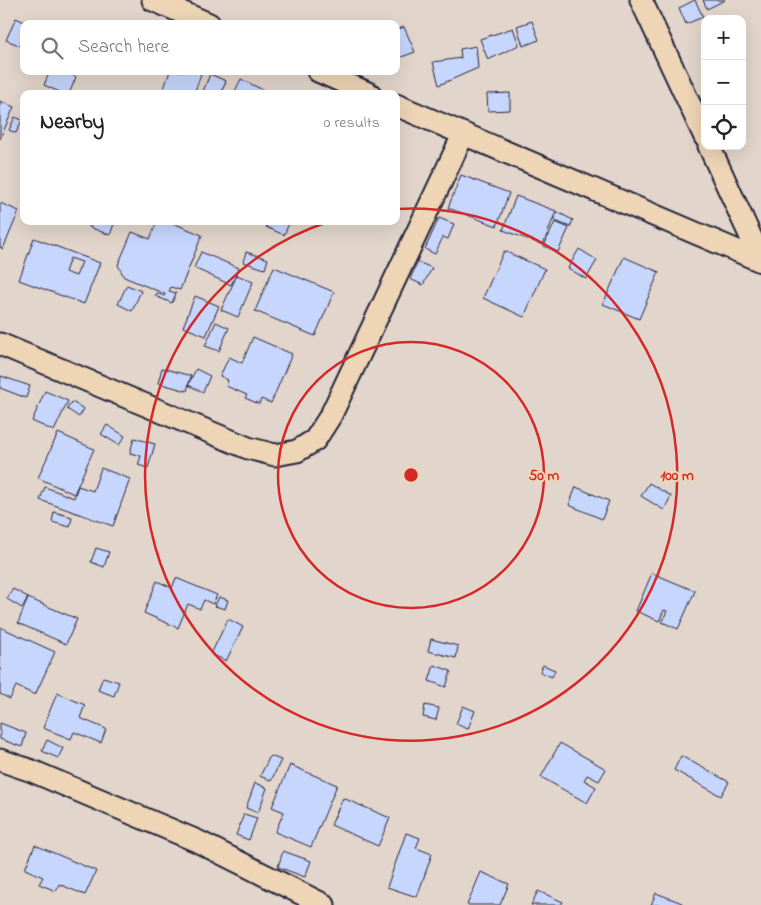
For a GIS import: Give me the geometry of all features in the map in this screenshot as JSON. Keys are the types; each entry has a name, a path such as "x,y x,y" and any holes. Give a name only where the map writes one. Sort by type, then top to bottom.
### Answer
{"street":[{"path":"153,0 200,20"},
{"path":"641,0 701,128"},
{"path":"327,75 361,90"},
{"path":"400,107 761,260"},
{"path":"0,344 248,448 275,455 297,451 315,440 331,415 463,134"},
{"path":"711,150 761,260"},
{"path":"0,760 42,775 197,841 324,905"}],"building":[{"path":"695,0 702,15 701,18 686,24 679,8"},
{"path":"703,0 725,0 707,9"},
{"path":"16,18 20,20 20,45 6,40"},
{"path":"532,21 539,40 523,46 517,26"},
{"path":"404,27 415,52 400,58 400,28"},
{"path":"513,28 519,45 488,60 480,39"},
{"path":"476,46 478,68 439,85 433,62 461,58 460,49"},
{"path":"48,75 72,75 76,77 71,90 55,90 44,85"},
{"path":"169,75 201,75 195,90 163,90"},
{"path":"210,75 226,81 223,90 204,90"},
{"path":"241,79 263,90 236,90"},
{"path":"510,93 510,110 488,111 487,94"},
{"path":"0,101 14,107 0,139"},
{"path":"15,117 20,119 16,133 9,130"},
{"path":"461,175 509,193 497,226 448,208"},
{"path":"516,196 556,211 543,245 503,230"},
{"path":"0,203 19,211 3,249 0,247"},
{"path":"557,212 573,220 570,227 553,220"},
{"path":"439,218 454,224 448,239 443,237 435,254 425,249"},
{"path":"555,222 569,228 558,252 544,246"},
{"path":"90,225 114,225 110,235 89,227"},
{"path":"155,225 178,225 202,235 180,290 171,287 169,291 176,293 172,303 155,296 157,293 164,296 165,294 124,277 118,265 132,232 150,239"},
{"path":"267,225 288,225 284,235 266,227"},
{"path":"34,238 100,263 84,304 19,280","holes":["70,258 82,262 76,276 65,272"]},
{"path":"579,249 597,260 586,279 568,268"},
{"path":"504,251 545,269 524,317 483,298"},
{"path":"201,252 239,268 231,285 194,268"},
{"path":"246,252 268,259 265,269 243,262"},
{"path":"624,257 659,272 639,319 603,304"},
{"path":"418,262 432,268 423,285 410,279"},
{"path":"274,267 334,292 315,336 255,311"},
{"path":"237,275 253,282 238,317 221,310"},
{"path":"127,285 141,291 132,311 118,304"},
{"path":"195,296 219,306 206,336 183,327"},
{"path":"216,322 229,328 219,351 205,346"},
{"path":"253,337 292,354 271,403 261,399 259,404 245,398 247,395 226,386 228,380 220,376 229,357 242,363"},
{"path":"162,368 191,376 187,391 158,383"},
{"path":"196,369 210,376 203,392 188,385"},
{"path":"1,376 30,386 26,398 0,388"},
{"path":"45,391 68,401 54,431 32,421"},
{"path":"72,402 84,409 79,417 67,409"},
{"path":"107,425 125,436 119,445 101,434"},
{"path":"58,433 94,449 74,494 38,478"},
{"path":"134,438 155,444 148,468 138,465 141,456 130,453"},
{"path":"101,468 130,479 113,526 40,500 45,487 74,498 78,486 93,491"},
{"path":"649,483 671,496 664,510 641,496"},
{"path":"576,487 609,501 602,519 569,505"},
{"path":"54,512 72,517 70,527 52,522"},
{"path":"96,548 109,552 104,567 91,562"},
{"path":"652,573 695,591 678,629 662,622 667,611 664,610 659,621 636,611"},
{"path":"176,578 217,595 213,604 204,600 200,609 188,604 178,628 144,613 157,581 172,588"},
{"path":"13,589 28,597 22,608 7,599"},
{"path":"219,597 228,600 225,609 215,606"},
{"path":"28,598 77,619 66,644 18,623"},
{"path":"228,619 243,627 226,661 211,654"},
{"path":"0,627 55,652 35,695 16,686 10,699 0,694"},
{"path":"431,639 458,646 456,658 428,651"},
{"path":"434,665 451,671 446,687 429,681"},
{"path":"543,665 555,670 552,677 540,672"},
{"path":"103,677 119,682 114,696 98,690"},
{"path":"57,693 85,705 80,718 106,729 101,743 74,732 71,739 43,728"},
{"path":"425,705 439,708 436,720 423,717"},
{"path":"463,706 475,711 468,729 456,724"},
{"path":"0,723 26,733 22,747 0,739"},
{"path":"47,740 63,748 58,758 42,751"},
{"path":"560,743 606,769 599,781 587,775 584,780 596,787 587,803 541,777"},
{"path":"270,756 281,760 271,781 260,776"},
{"path":"681,756 729,782 721,796 674,770"},
{"path":"290,765 337,785 311,847 275,832 284,812 272,807"},
{"path":"255,783 267,788 258,813 246,808"},
{"path":"343,798 390,818 378,846 331,825"},
{"path":"244,814 257,818 249,840 236,835"},
{"path":"406,833 420,838 416,848 432,854 417,897 387,887"},
{"path":"35,845 96,871 85,895 59,884 56,891 39,884 43,877 25,869"},
{"path":"283,851 311,861 305,877 278,867"},
{"path":"481,872 509,884 500,905 467,905"},
{"path":"538,891 563,902 561,905 531,905"},
{"path":"656,893 682,903 682,905 651,905"}]}
